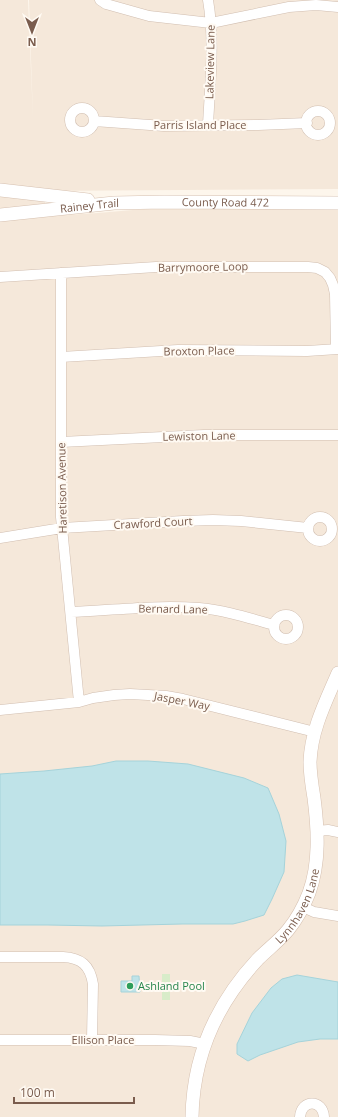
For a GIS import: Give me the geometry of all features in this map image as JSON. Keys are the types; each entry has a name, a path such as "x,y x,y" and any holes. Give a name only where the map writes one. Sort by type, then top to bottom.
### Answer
{"street":[{"path":"100,0 106,4 149,16 212,23 290,7 316,5 338,7"},
{"name":"Lakeview Lane","path":"208,0 212,23 208,125"},
{"name":"Parris Island Place","path":"94,121 164,126 307,123"},
{"name":"Rainey Trail","path":"0,190 114,203"},
{"name":"Rainey Trail","path":"0,215 114,203"},
{"name":"County Road 472","path":"114,203 338,203"},
{"name":"Barrymoore Loop","path":"0,276 184,267 293,266 317,268 330,278 333,285 335,294 337,349"},
{"name":"Haretison Avenue","path":"61,273 62,528 79,702"},
{"name":"Broxton Place","path":"61,357 178,350 307,351 337,349"},
{"name":"Lewiston Lane","path":"61,442 204,435 338,435"},
{"name":"Crawford Court","path":"0,538 62,528 132,523 213,520 308,528"},
{"name":"Bernard Lane","path":"71,612 147,607 200,608 234,614 274,624"},
{"name":"Lynnhaven Lane","path":"192,1117 193,1092 196,1073 205,1044 215,1020 233,990 258,959 288,930 303,907 314,878 317,831 310,760 318,722 338,673"},
{"name":"Jasper Way","path":"0,710 79,702 114,695 130,694 166,696 315,732"},
{"path":"317,831 328,830 338,832"},
{"path":"303,907 314,912 338,916"},
{"path":"0,957 72,958 81,961 92,975 92,1040"},
{"name":"Ellison Place","path":"0,1040 190,1041 205,1044"},
{"path":"300,1117 302,1109 308,1104 322,1108 324,1117"}],"shaded area":[{"path":"0,0 28,0 33,118 29,0 338,0 338,189 36,191 0,186"},
{"path":"0,195 45,200 45,205 0,210"},
{"path":"167,207 338,209 338,1117 0,1117 0,219"}],"green space":[{"path":"162,974 170,974 170,1000 162,1000"}],"water":[{"path":"116,761 148,761 188,764 244,778 268,788 279,814 286,841 284,872 264,915 233,924 102,926 0,925 0,774 92,766"},
{"path":"297,975 338,982 338,1039 320,1039 298,1042 260,1055 248,1061 237,1054 237,1044 252,1013 271,988 282,979"},
{"name":"Ashland Pool","path":"132,976 139,976 140,992 121,992 121,981 132,981"}],"place":[{"name":"Ashland Pool","path":"130,986"}]}
